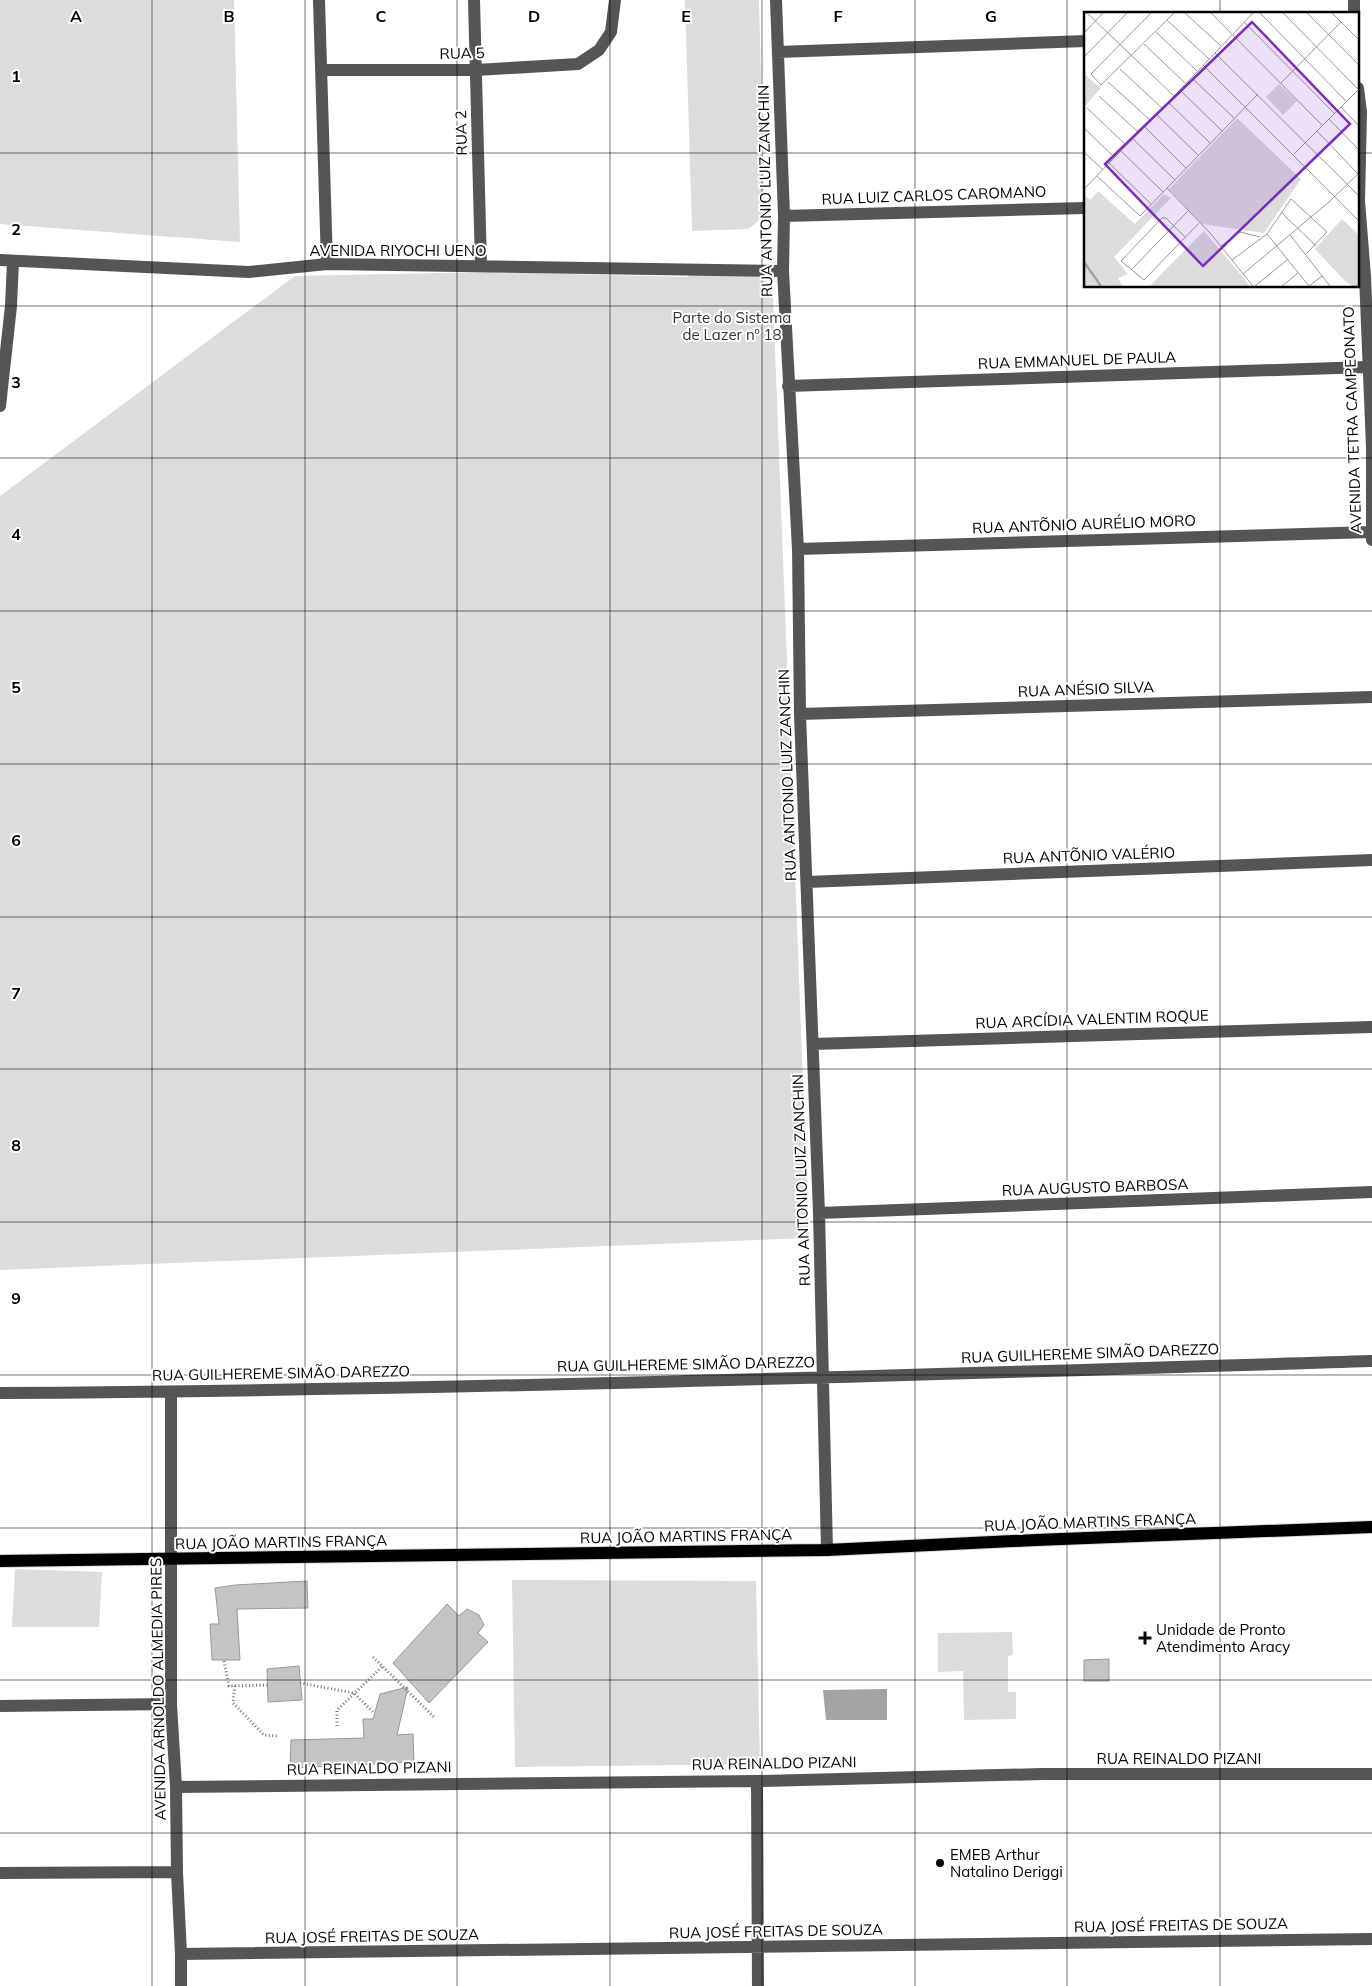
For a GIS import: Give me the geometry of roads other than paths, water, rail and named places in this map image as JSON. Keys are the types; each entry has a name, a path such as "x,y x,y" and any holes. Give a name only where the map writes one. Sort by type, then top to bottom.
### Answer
{"main road":[{"name":"RUA JOÃO MARTINS FRANÇA","path":"0,1562 827,1550 1372,1527"}],"street":[{"path":"319,0 327,264"},
{"name":"RUA 2","path":"474,0 481,266"},
{"name":"RUA 5","path":"321,70 476,70 578,64 599,50 611,32 615,0"},
{"name":"RUA ANTONIO LUIZ ZANCHIN","path":"776,0 784,216 783,272 798,548 800,714 819,1213 827,1550"},
{"path":"778,52 1084,41"},
{"name":"AVENIDA TETRA CAMPEONATO","path":"1360,94 1366,112 1360,188"},
{"name":"RUA LUIZ CARLOS CAROMANO","path":"784,216 1084,208"},
{"name":"AVENIDA TETRA CAMPEONATO","path":"1360,209 1368,276 1372,536"},
{"name":"AVENIDA RIYOCHI UENO","path":"0,406 11,306 6,260 249,272 327,264 783,272"},
{"name":"RUA EMMANUEL DE PAULA","path":"788,386 1368,367"},
{"name":"RUA ANTÕNIO AURÉLIO MORO","path":"798,548 1372,536"},
{"name":"RUA ANÉSIO SILVA","path":"800,714 1372,696"},
{"name":"RUA ANTÕNIO VALÉRIO","path":"807,882 1372,860"},
{"name":"RUA ARCÍDIA VALENTIM ROQUE","path":"813,1044 1372,1027"},
{"name":"RUA AUGUSTO BARBOSA","path":"819,1213 1372,1192"},
{"name":"RUA GUILHEREME SIMÃO DAREZZO","path":"0,1393 172,1392 822,1378 1372,1360"},
{"name":"AVENIDA ARNOLDO ALMEDIA PIRES","path":"172,1392 172,1704 181,1954 180,1986"},
{"path":"0,1706 172,1704"},
{"name":"RUA REINALDO PIZANI","path":"176,1787 756,1781 1042,1774 1372,1774"},
{"path":"756,1781 758,1986"},
{"path":"0,1873 177,1872"},
{"name":"RUA JOSÉ FREITAS DE SOUZA","path":"181,1954 758,1948 1372,1938"}],"place":[{"name":"Unidade de Pronto Atendimento Aracy","path":"1145,1638"},
{"name":"EMEB Arthur Natalino Deriggi","path":"940,1863"}],"park label":[{"name":"Parte do Sistema de Lazer nº 18","path":"732,326"}]}
